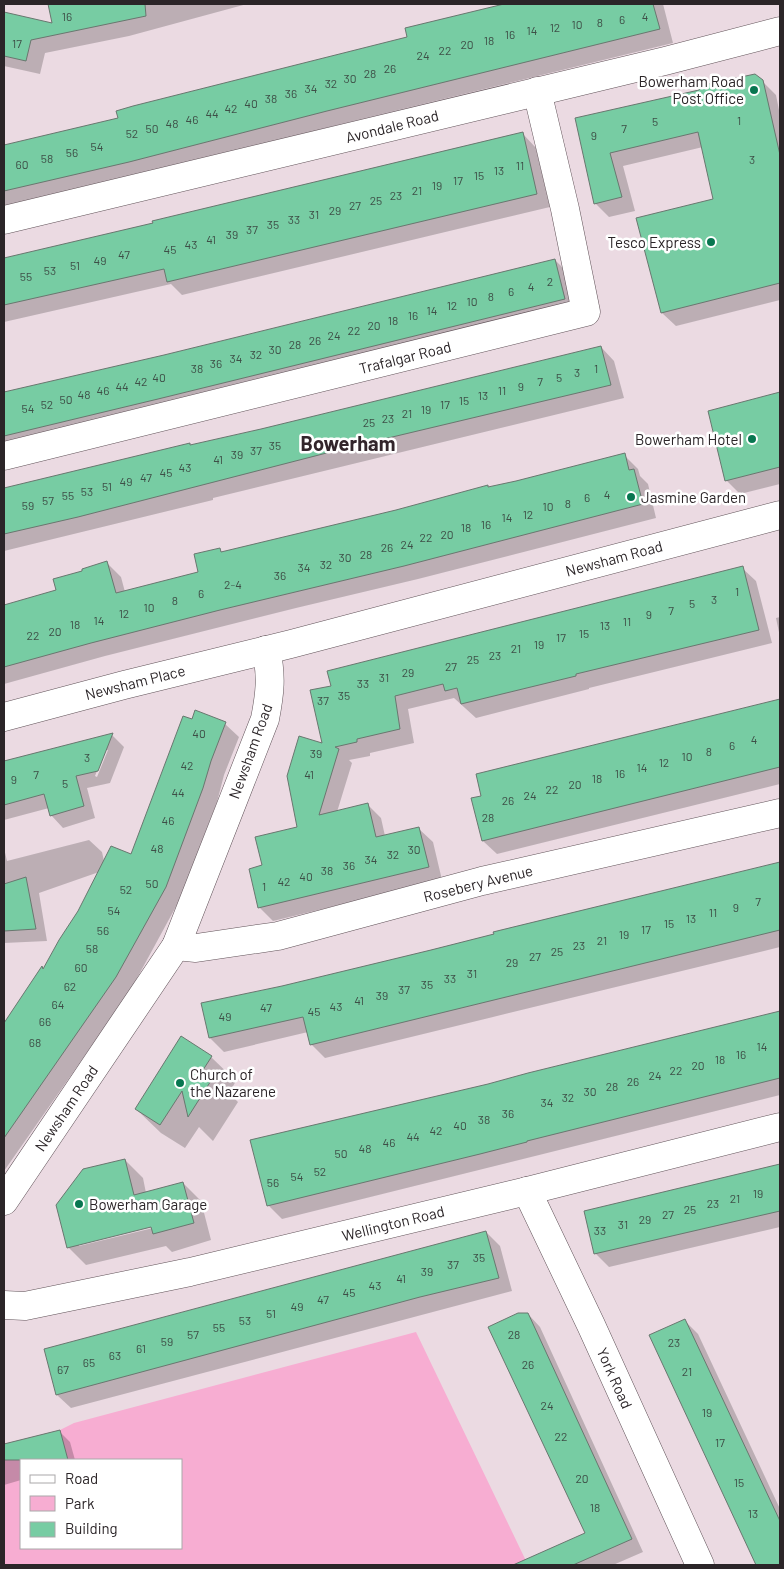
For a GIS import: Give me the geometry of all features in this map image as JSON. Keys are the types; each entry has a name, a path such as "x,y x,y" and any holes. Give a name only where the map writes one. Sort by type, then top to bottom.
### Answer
{"street":[{"name":"Avondale Road","path":"4,220 665,61 780,31"},
{"name":"Trafalgar Road","path":"4,456 586,312 565,209 537,91"},
{"name":"Newsham Road","path":"4,1201 176,946 265,719 271,692 271,669 266,650 780,515"},
{"name":"Newsham Place","path":"4,717 266,650"},
{"name":"Rosebery Avenue","path":"176,946 196,948 278,936 482,881 780,813"},
{"name":"Wellington Road","path":"4,1305 25,1306 190,1272 527,1191 780,1126"},
{"name":"York Road","path":"527,1191 591,1325 700,1565"}],"green space":[{"path":"416,1332 528,1565 4,1565 4,1444 60,1430 74,1423"}],"building":[{"path":"48,4 145,4 146,16 31,40 26,61 4,56 4,12 52,23"},
{"path":"504,4 653,4 660,29 129,162 4,191 4,145 118,118 116,111 133,106 407,37 405,28"},
{"path":"755,74 763,80 780,155 780,283 661,313 636,218 713,199 698,132 610,153 622,197 594,204 575,118 699,90 699,86"},
{"path":"523,132 537,194 167,282 164,269 4,305 4,258"},
{"path":"555,259 565,299 4,436 4,392 164,355"},
{"path":"601,346 611,385 346,448 78,517 4,534 4,488 190,443 190,445 261,429"},
{"name":"Bowerham Hotel","path":"780,392 780,467 725,481 708,411"},
{"path":"625,453 629,470 634,469 643,504 404,566 220,610 4,667 4,605 56,590 53,579 82,571 82,569 107,561 116,593 198,572 194,554 220,548 221,552 396,510 488,485 488,487 516,481"},
{"path":"743,566 759,630 461,704 457,688 445,691 443,684 395,696 400,729 357,739 357,742 335,747 339,749 319,815 368,803 376,837 419,827 429,867 258,908 249,869 262,865 255,837 297,827 287,776 299,736 322,743 310,690 331,686 327,671"},
{"path":"780,699 780,767 482,841 471,798 481,796 476,774"},
{"path":"195,710 226,722 166,887 116,977 4,1138 4,1023 42,966 43,969 78,911 111,846 131,854 183,716 192,719"},
{"path":"113,733 98,771 76,776 84,806 50,816 44,794 4,805 4,761"},
{"path":"780,862 780,930 310,1045 303,1017 209,1038 201,1003 282,986 431,950 494,934 493,932"},
{"path":"26,877 36,929 4,931 4,884"},
{"path":"780,1011 780,1078 267,1206 250,1140 488,1084"},
{"name":"Church of the Nazarene","path":"181,1036 212,1056 203,1070 214,1076 188,1117 182,1091 160,1125 135,1109"},
{"path":"125,1159 134,1195 183,1182 194,1223 153,1234 151,1227 67,1248 56,1205 83,1169"},
{"path":"780,1164 780,1211 594,1254 584,1211"},
{"path":"486,1231 499,1278 420,1297 56,1395 44,1349"},
{"path":"518,1313 528,1313 632,1539 573,1565 513,1565 585,1533 488,1327"},
{"path":"685,1319 780,1521 780,1565 756,1565 649,1335"},
{"path":"60,1430 68,1459 4,1460 4,1444"}],"place":[{"name":"Bowerham Road Post Office","path":"754,90"},
{"name":"Tesco Express","path":"711,242"},
{"name":"Bowerham Hotel","path":"752,439"},
{"name":"Jasmine Garden","path":"631,497"},
{"name":"Church of the Nazarene","path":"180,1083"},
{"name":"Bowerham Garage","path":"79,1204"}],"district":[{"name":"Bowerham","path":"348,443"}]}
